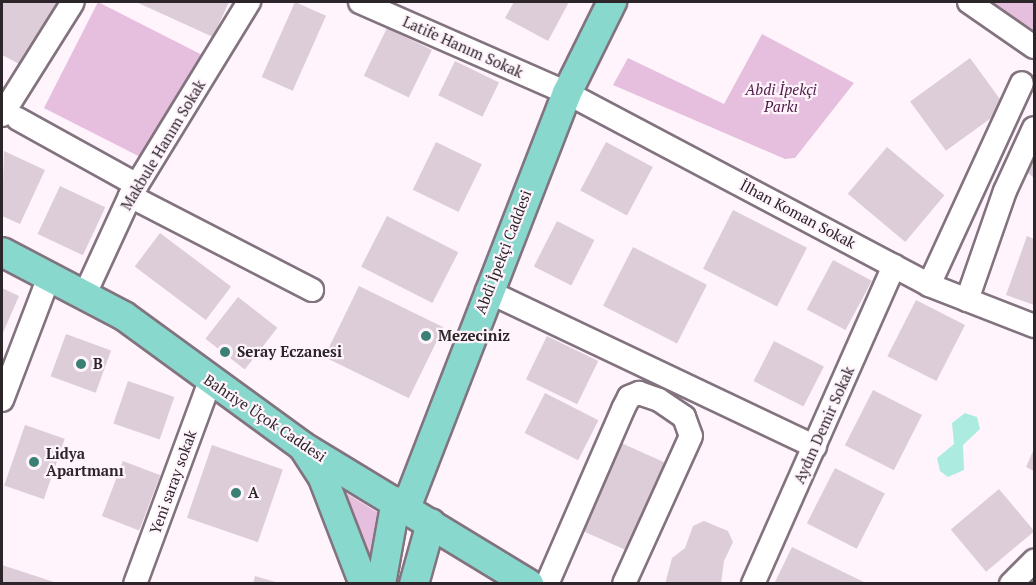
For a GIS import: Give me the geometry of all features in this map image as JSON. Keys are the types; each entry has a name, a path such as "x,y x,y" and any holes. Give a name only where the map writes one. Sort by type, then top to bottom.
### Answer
{"main road":[{"name":"Abdi İpekçi Caddesi","path":"381,584 401,504 567,93 612,2"},
{"name":"Bahriye Üçok Caddesi","path":"2,252 124,316 302,446 401,504 529,584"},
{"path":"302,446 323,478 364,584"},
{"path":"414,584 431,523"}],"street":[{"path":"73,2 10,117 134,191 312,290"},
{"name":"Makbule Hanım Sokak","path":"85,294 134,191 249,2"},
{"name":"Latife Hanım Sokak","path":"360,2 567,93"},
{"path":"969,2 1035,47"},
{"path":"928,285 1022,82"},
{"name":"İlhan Koman Sokak","path":"567,93 928,285 1035,326"},
{"path":"968,300 1005,191 1035,128"},
{"name":"Aydın Demir Sokak","path":"753,584 894,266"},
{"path":"2,400 49,277"},
{"path":"488,291 815,447"},
{"name":"Yeni saray sokak","path":"135,584 210,381"},
{"path":"547,584 623,409 629,397 639,393 659,400 684,417 691,436 624,584"},
{"path":"1011,584 1035,561"}],"green space":[{"path":"98,2 208,58 154,164 44,108"},
{"path":"991,2 1034,2 1034,30"},
{"name":"Abdi İpekçi Parkı","path":"762,34 854,83 795,158 785,159 613,85 628,58 724,104"},
{"path":"333,485 380,514 370,583"}],"shaded area":[{"path":"965,413 977,417 980,429 963,445 964,470 948,477 940,471 937,458 954,444 952,423"}],"building":[{"path":"2,2 59,2 25,67 2,55"},
{"path":"136,2 229,2 213,37"},
{"path":"295,2 326,16 293,91 262,77"},
{"path":"514,2 569,2 548,41 505,18"},
{"path":"387,28 432,50 409,98 364,76"},
{"path":"970,58 1006,107 946,151 910,101"},
{"path":"455,61 499,82 482,117 438,95"},
{"path":"436,142 482,164 459,212 413,190"},
{"path":"606,142 653,167 627,215 580,191"},
{"path":"887,147 944,195 905,242 848,194"},
{"path":"4,151 45,170 20,224 2,216"},
{"path":"1034,162 1034,178 1027,172"},
{"path":"60,186 105,207 83,255 38,234"},
{"path":"733,210 807,248 777,306 703,269"},
{"path":"387,216 458,252 432,303 361,267"},
{"path":"557,221 594,240 571,286 534,266"},
{"path":"160,233 231,287 206,320 135,267"},
{"path":"1027,236 1034,239 1034,305 1006,295"},
{"path":"633,247 707,285 677,343 603,306"},
{"path":"833,260 872,281 846,330 807,309"},
{"path":"359,286 443,327 409,398 324,357"},
{"path":"2,288 19,296 2,335"},
{"path":"238,297 277,328 245,370 205,339"},
{"path":"916,300 965,325 936,381 887,356"},
{"name":"B","path":"66,334 111,350 96,393 51,376"},
{"path":"547,336 598,361 577,404 526,379"},
{"path":"774,341 824,366 803,407 754,381"},
{"path":"128,381 174,397 160,440 113,424"},
{"path":"873,390 922,415 894,470 845,445"},
{"path":"545,393 598,420 578,460 525,433"},
{"name":"Lidya Apartmanı","path":"25,425 65,439 44,499 4,486"},
{"path":"619,442 667,463 627,551 580,530"},
{"name":"A","path":"212,445 283,469 258,542 187,518"},
{"path":"1034,449 1034,471 1026,467"},
{"path":"123,461 160,475 139,530 102,516"},
{"path":"835,468 885,493 857,549 807,523"},
{"path":"999,489 1034,531 986,572 951,529"},
{"path":"704,521 728,531 733,542 724,561 721,584 665,584 672,558 685,548 693,526"},
{"path":"792,547 868,584 774,584"},
{"path":"2,565 57,583 57,584 2,584"},
{"path":"255,576 279,583 279,584 253,584"}],"place":[{"name":"Mezeciniz","path":"426,336"},
{"name":"Seray Eczanesi","path":"225,352"},
{"name":"B","path":"81,364"},
{"name":"Lidya Apartmanı","path":"34,462"},
{"name":"A","path":"236,493"}]}
